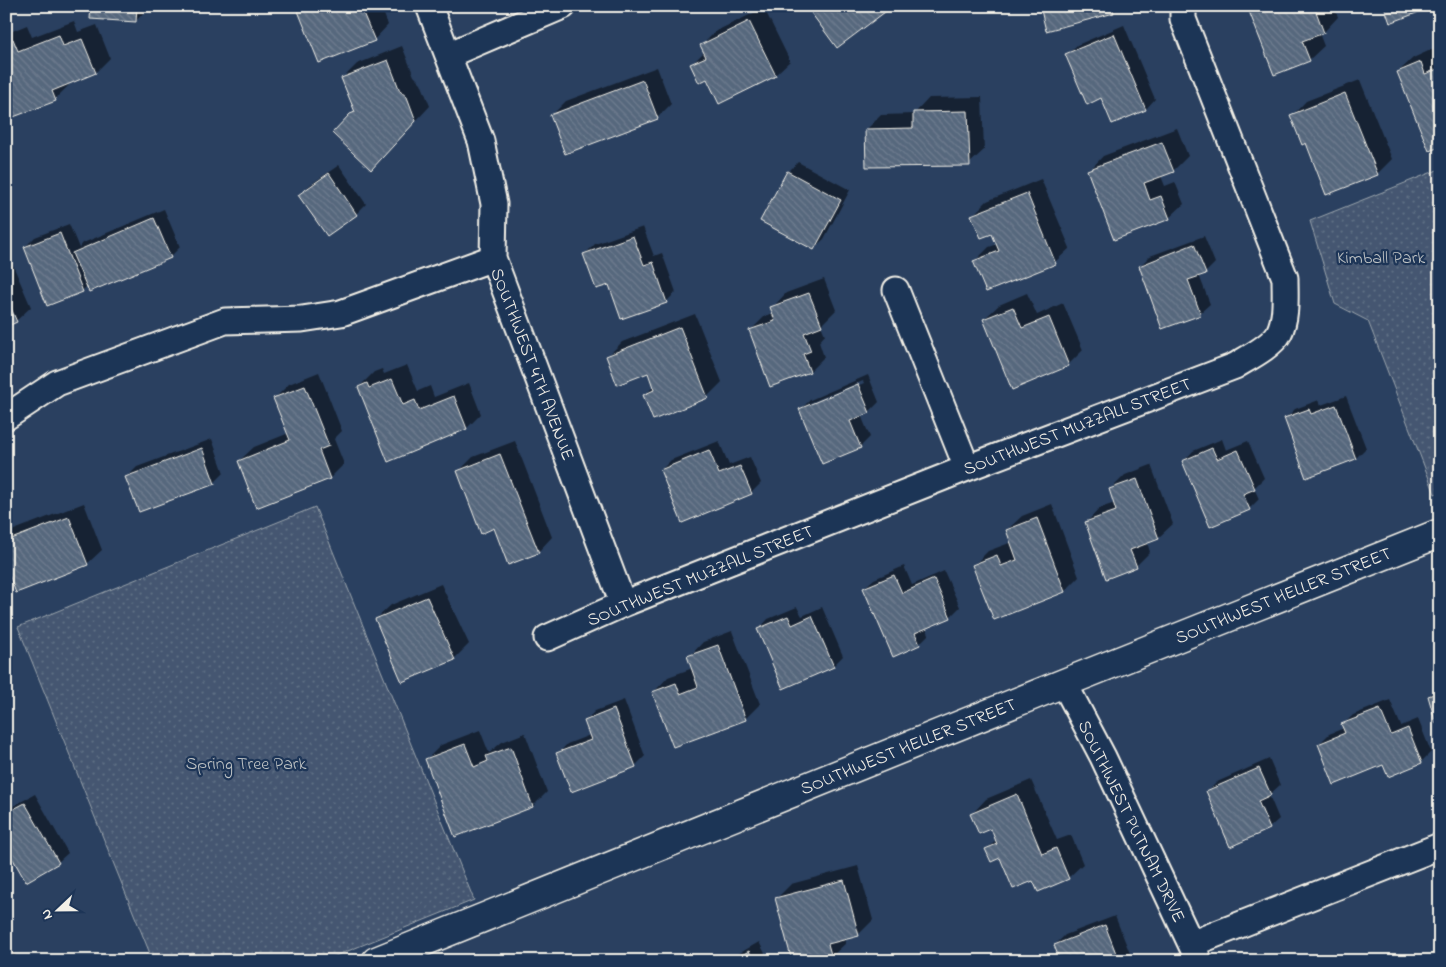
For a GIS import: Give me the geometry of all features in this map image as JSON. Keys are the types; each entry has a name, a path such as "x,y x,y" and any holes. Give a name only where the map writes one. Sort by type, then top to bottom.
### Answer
{"street":[{"name":"SOUTHWEST 4TH AVENUE","path":"428,6 482,141 494,204 493,258 623,604"},
{"path":"448,54 562,6"},
{"name":"SOUTHWEST MUZZALL STREET","path":"546,638 623,604 967,468 1235,366 1264,348 1279,334 1284,313 1286,278 1184,19 1183,6"},
{"path":"6,417 57,383 225,321 302,319 341,313 493,258"},
{"path":"896,290 967,468"},
{"name":"SOUTHWEST HELLER STREET","path":"376,961 411,954 1064,682 1440,533"},
{"name":"SOUTHWEST PUTNAM DRIVE","path":"1064,682 1103,757 1195,952"},
{"path":"1195,952 1440,846"}],"green space":[{"name":"Kimball Park","path":"1440,169 1440,492 1435,494 1368,321 1335,304 1310,221"},
{"name":"Spring Tree Park","path":"315,507 474,900 323,961 153,961 18,627"}],"building":[{"path":"91,6 137,6 136,22 90,19"},
{"path":"296,6 360,6 375,41 319,63"},
{"path":"806,6 893,6 837,48"},
{"path":"1040,6 1112,6 1114,13 1046,31"},
{"path":"1247,6 1314,6 1324,33 1302,41 1310,61 1274,75"},
{"path":"1384,6 1435,6 1390,23"},
{"path":"749,21 776,76 719,104 707,79 699,83 690,64 706,57 700,45"},
{"path":"1114,34 1146,110 1112,124 1101,98 1087,105 1065,54"},
{"path":"59,35 63,46 82,39 96,73 52,91 56,101 8,119 6,115 6,41 13,39 18,51"},
{"path":"388,60 400,91 407,97 416,121 371,170 332,133 350,114 355,112 341,78"},
{"path":"1421,62 1425,74 1440,68 1440,147 1429,151 1397,72"},
{"path":"643,80 658,119 565,154 550,115"},
{"path":"1345,93 1378,175 1326,195 1306,143 1302,145 1290,115"},
{"path":"968,111 970,166 866,167 865,129 913,128 913,112"},
{"path":"1162,142 1174,172 1144,183 1150,200 1161,196 1170,219 1114,240 1087,170"},
{"path":"787,171 841,200 814,250 760,221"},
{"path":"329,173 357,215 327,236 298,195"},
{"path":"1027,193 1056,264 986,292 973,261 999,251 992,234 981,238 971,215"},
{"path":"154,218 171,258 89,292 72,253"},
{"path":"60,233 83,292 47,306 24,247"},
{"path":"633,236 644,265 653,262 667,303 621,319 609,285 596,289 583,254"},
{"path":"1194,244 1206,274 1188,280 1201,315 1162,329 1139,266"},
{"path":"809,293 822,326 804,333 811,351 803,354 810,372 770,387 749,330 775,321 770,307"},
{"path":"6,297 17,322 6,327"},
{"path":"1013,307 1022,328 1049,317 1069,366 1012,390 983,319"},
{"path":"680,327 708,398 653,420 643,395 654,390 648,373 617,385 606,356"},
{"path":"392,379 403,405 415,400 419,410 454,396 467,429 388,462 358,387 367,383 369,388"},
{"path":"858,384 870,413 850,421 861,448 822,464 799,409"},
{"path":"305,386 329,446 319,450 330,479 256,508 238,461 290,440 273,398"},
{"path":"1336,405 1356,459 1306,478 1284,418 1309,409 1311,414"},
{"path":"202,448 215,484 139,512 125,477"},
{"path":"1212,448 1217,459 1238,450 1255,489 1243,494 1250,510 1210,527 1182,461"},
{"path":"709,450 719,474 740,466 752,494 682,523 660,470"},
{"path":"500,454 539,553 508,565 494,528 481,534 457,471"},
{"path":"1137,479 1159,539 1130,550 1137,567 1106,579 1085,522 1116,511 1109,489"},
{"path":"69,517 88,565 16,593 6,567 6,541"},
{"path":"1037,518 1065,592 994,620 972,565 997,555 1001,566 1017,560 1006,530"},
{"path":"894,575 902,593 934,579 951,618 915,633 920,645 893,657 863,588"},
{"path":"427,597 455,660 402,682 375,619"},
{"path":"788,616 792,625 812,616 834,667 783,689 757,629"},
{"path":"718,645 746,720 673,747 652,692 676,683 680,694 698,687 687,656"},
{"path":"1440,692 1440,722 1436,724 1428,696"},
{"path":"614,709 636,767 571,792 556,753 591,740 584,721"},
{"path":"1380,709 1391,735 1408,728 1422,763 1388,777 1383,765 1334,785 1318,744 1345,733 1341,724"},
{"path":"465,744 474,767 488,761 486,756 511,747 533,807 455,837 425,759"},
{"path":"1259,768 1271,795 1258,801 1270,829 1230,847 1206,791"},
{"path":"1017,794 1042,854 1056,848 1069,879 1038,892 1033,881 1013,889 1000,858 991,862 985,849 997,844 991,829 979,834 970,814"},
{"path":"25,803 59,863 26,882 10,854 6,856 6,813"},
{"path":"844,880 859,936 828,944 832,958 823,961 792,961 775,898"},
{"path":"1105,925 1119,961 1060,961 1054,945"},
{"path":"749,951 754,961 731,961"}]}
